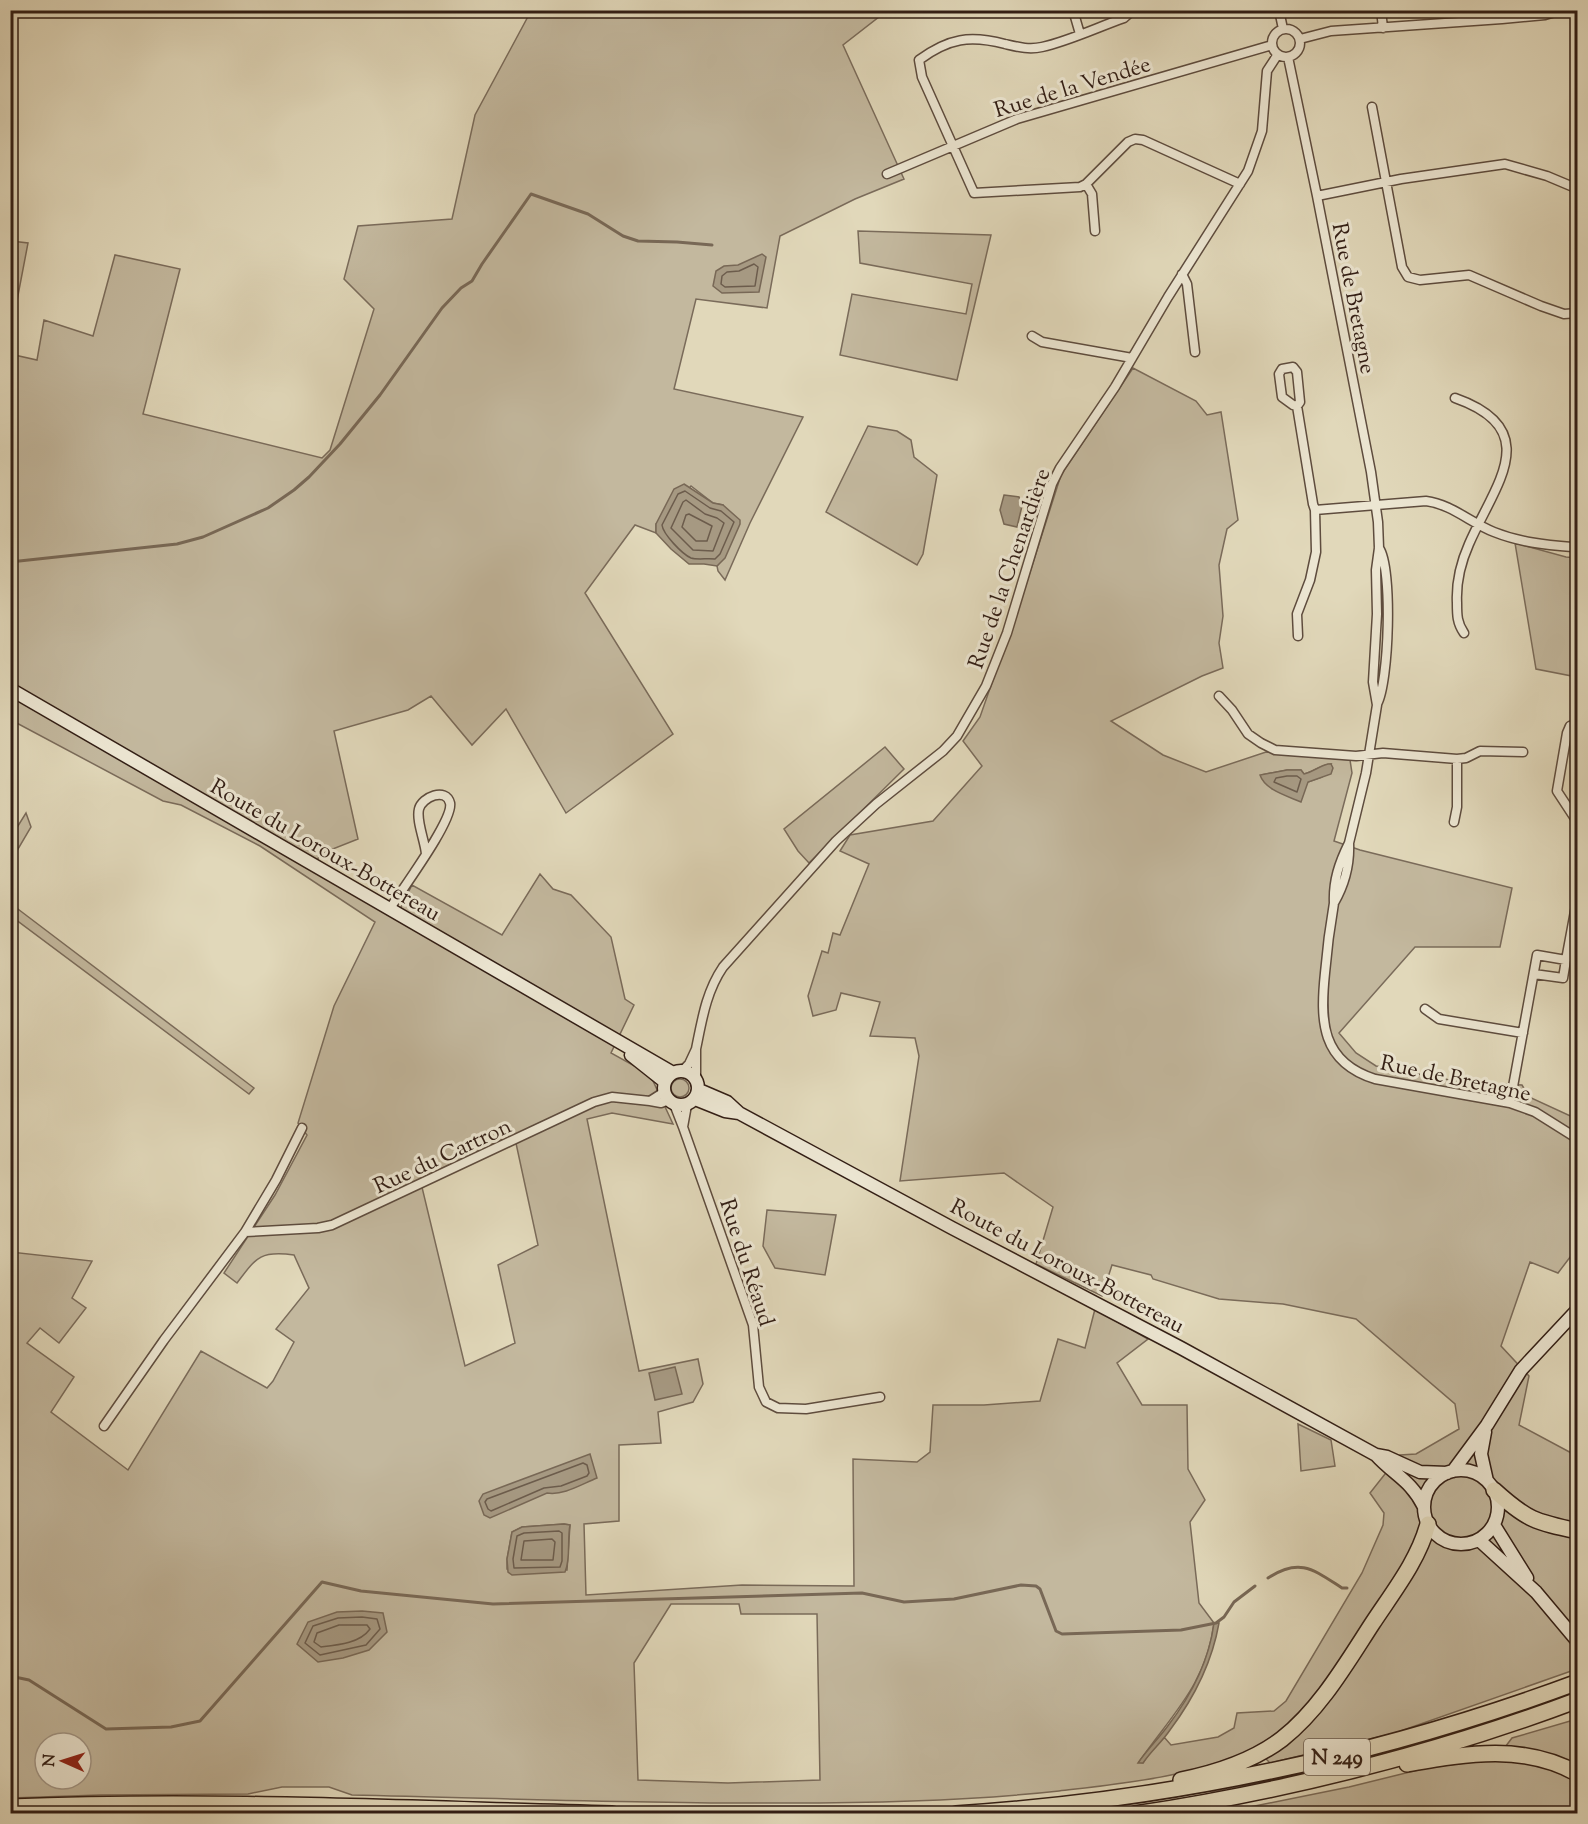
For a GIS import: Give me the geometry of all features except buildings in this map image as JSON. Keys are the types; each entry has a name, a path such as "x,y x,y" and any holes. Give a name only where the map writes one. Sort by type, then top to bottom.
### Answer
{"highway":[{"path":"1491,1486 1517,1512 1530,1519 1578,1531"},
{"path":"1089,1803 1103,1793 1171,1782 1219,1770 1257,1754 1281,1740 1298,1725 1333,1682 1411,1565 1428,1524"},
{"name":"N 249","path":"956,1814 1089,1803 1177,1790 1307,1765 1433,1731 1578,1682"},
{"name":"N 249","path":"1135,1814 1282,1787 1377,1765 1578,1700"},
{"path":"1377,1765 1393,1767 1450,1757 1506,1752 1539,1758 1578,1774"},
{"path":"10,1807 109,1804 233,1805 612,1814"}],"main road":[{"name":"Route du Loroux-Bottereau","path":"10,689 639,1053 680,1089 727,1102 740,1113 1199,1357 1376,1455 1387,1457 1420,1472 1450,1472"},
{"path":"1487,1425 1481,1454 1498,1509 1494,1525 1479,1540 1464,1545 1448,1542 1439,1538 1428,1524 1424,1506 1430,1487 1438,1478 1450,1472 1487,1425 1521,1370 1578,1309"},
{"name":"Route du Loroux-Bottereau","path":"1376,1455 1417,1491 1424,1506"},
{"path":"1450,1472 1473,1472 1491,1486"},
{"path":"1494,1525 1536,1592"},
{"path":"1479,1540 1536,1592 1578,1642"}],"street":[{"path":"1072,10 1080,34"},
{"path":"1133,10 1124,18 1041,47 1025,48 981,38 962,39 929,53 920,60 922,77 974,193 1080,187 1086,184 1128,142 1135,139 1143,140 1240,184"},
{"path":"1279,10 1283,29"},
{"path":"1381,10 1383,28"},
{"path":"1300,39 1331,31 1502,19 1545,15 1562,10"},
{"path":"1283,29 1293,30 1300,39 1298,51 1288,57 1278,54 1272,45 1274,36 1283,29"},
{"name":"Rue de la Vendée","path":"887,174 1017,119 1272,45"},
{"name":"Rue de la Chenardière","path":"680,1089 696,1049 705,1004 715,979 723,967 836,841 876,804 943,751 957,736 982,694 1007,633 1052,484 1252,163 1260,142 1264,119 1266,75 1278,54"},
{"name":"Rue de Bretagne","path":"1288,57 1376,505 1379,548 1376,570 1377,614 1373,682 1377,705 1370,753 1349,843 1337,871 1334,888 1323,1012 1328,1038 1340,1058 1355,1070 1376,1079 1510,1103 1535,1112 1578,1139"},
{"path":"1372,107 1402,267 1408,277 1420,280 1469,275 1541,306 1564,314 1578,313"},
{"path":"1317,196 1401,179 1505,164 1547,176 1578,189"},
{"path":"1086,184 1092,194 1095,231"},
{"path":"1182,274 1186,284 1195,352"},
{"path":"1032,336 1042,342 1132,358"},
{"path":"1455,398 1489,416 1501,429 1508,453 1505,470 1469,545 1460,571 1457,617 1464,633"},
{"path":"1297,406 1313,504 1316,510 1316,552 1310,580 1297,614 1298,636"},
{"path":"1316,510 1434,502 1494,532 1527,542 1572,547"},
{"path":"1219,696 1232,710 1248,734 1267,747 1293,752 1356,756 1383,753 1457,759 1466,758 1480,751 1523,752"},
{"path":"1577,723 1570,726 1567,733 1557,786 1561,798 1578,824"},
{"path":"1454,822 1457,807 1457,759"},
{"path":"389,910 426,854 450,812 448,799 441,795 432,795 422,802 418,811 426,854"},
{"path":"1534,974 1563,978 1578,895"},
{"path":"1510,1103 1537,955 1566,960"},
{"path":"1425,1009 1438,1019 1523,1033"},
{"name":"Rue de la Chenardière","path":"680,1089 696,1049"},
{"name":"Rue du Cartron","path":"245,1232 332,1226 594,1102 612,1097 650,1101 680,1089"},
{"name":"Rue du Réaud","path":"680,1089 683,1127 753,1325 759,1387 766,1402 778,1408 806,1408 880,1397"},
{"path":"104,1426 245,1232 276,1180 302,1128"}],"shaded area":[{"path":"531,11 895,11 879,17 843,45 904,179 855,199 780,236 767,308 696,299 674,389 803,417 750,523 725,580 717,566 723,559 728,545 728,530 723,505 713,503 691,486 656,524 656,533 635,525 585,593 673,734 566,813 506,709 472,745 431,696 408,710 334,731 358,839 320,854 317,861 399,911 412,885 502,935 540,874 553,889 571,895 611,937 625,999 634,1005 611,1053 640,1069 653,1081 673,1124 612,1113 587,1119 639,1371 698,1359 703,1384 693,1402 658,1412 661,1443 619,1445 619,1521 584,1524 586,1595 742,1585 854,1586 853,1459 917,1462 930,1452 933,1405 984,1405 1040,1401 1058,1339 1085,1348 1095,1309 1148,1339 1117,1363 1142,1405 1187,1405 1188,1469 1205,1500 1190,1522 1199,1603 1214,1623 1210,1645 1204,1664 1186,1698 1139,1762 1143,1763 1164,1737 1171,1745 1218,1737 1234,1728 1237,1713 1274,1711 1286,1701 1362,1573 1383,1525 1384,1513 1370,1493 1400,1455 1416,1454 1459,1429 1455,1404 1356,1319 1283,1304 1219,1299 1153,1279 1151,1275 1112,1265 1102,1296 1036,1264 1053,1207 1004,1173 900,1181 919,1056 915,1038 870,1036 880,1002 841,993 836,1010 813,1016 808,996 822,951 828,953 833,933 840,935 869,864 840,851 850,835 933,821 982,766 963,741 980,717 1061,475 1133,368 1196,401 1207,415 1221,412 1238,520 1227,529 1219,565 1223,616 1219,643 1223,668 1111,721 1163,755 1206,772 1266,752 1350,760 1352,773 1334,841 1360,850 1512,888 1500,947 1415,947 1339,1033 1356,1053 1376,1066 1492,1088 1500,1084 1522,1085 1529,1097 1577,1119 1577,1248 1558,1273 1530,1262 1501,1346 1529,1376 1519,1425 1577,1456 1577,1669 1395,1733 1270,1763 1255,1748 1208,1766 1159,1777 1025,1794 889,1802 677,1803 352,1795 329,1787 282,1787 248,1794 11,1798 11,1252 92,1261 72,1298 86,1308 59,1343 40,1328 27,1343 74,1377 51,1412 128,1470 201,1351 267,1388 294,1342 276,1329 309,1288 294,1255 266,1255 254,1262 237,1283 224,1273 275,1195 307,1135 298,1123 334,1006 375,922 260,846 181,805 163,801 11,720 10,354 37,360 44,320 93,336 115,255 180,269 143,414 322,458 330,450 374,309 344,279 358,226 452,219 475,115","holes":["1331,764 1322,777 1308,782 1261,775 1287,770 1301,770 1304,774","514,1134 538,1245 498,1265 515,1343 465,1366 420,1179","570,1525 567,1570 507,1569 512,1532 522,1527","671,1604 739,1604 741,1614 817,1614 820,1780 728,1783 638,1780 634,1663"]},
{"path":"858,231 991,235 957,380 840,355 852,294 966,314 972,284 860,263"},
{"path":"10,241 28,243 11,332"},
{"path":"868,426 897,431 911,440 914,457 937,475 923,554 917,565 826,512"},
{"path":"1515,543 1577,558 1577,677 1536,669"},
{"path":"885,747 904,769 809,863 784,829"},
{"path":"26,813 31,827 11,861 11,837"},
{"path":"10,903 254,1088 249,1094 11,916"},
{"path":"680,1079 686,1082 689,1088 686,1094 680,1097 674,1094 671,1088 674,1082"},
{"path":"767,1210 836,1215 825,1275 775,1268 763,1246"},
{"path":"1298,1424 1331,1440 1335,1466 1301,1471"},
{"path":"1577,1719 1577,1813 1205,1814 1349,1787 1426,1768 1496,1759 1512,1738"}],"water":[{"path":"762,254 766,257 759,292 722,293 713,286 716,271 724,266 738,265"},
{"path":"684,484 713,503 723,505 740,520 725,558 717,566 689,564 656,533 656,524 674,489"},
{"path":"1004,495 1019,497 1022,506 1017,527 1004,524 1000,510"},
{"path":"1331,764 1333,768 1331,774 1308,782 1301,802 1271,789 1260,775 1287,770 1301,770 1304,774"},
{"path":"675,1367 682,1394 655,1400 649,1373"},
{"path":"590,1454 597,1478 566,1491 547,1493 490,1518 484,1515 479,1501 483,1494"},
{"path":"570,1525 568,1561 565,1572 512,1575 508,1572 507,1559 512,1532 522,1527"},
{"path":"337,1612 383,1613 387,1632 369,1650 343,1658 318,1662 297,1644 308,1622"},
{"path":"1214,1623 1219,1623 1212,1652 1194,1693 1167,1734 1143,1763 1138,1763 1176,1715 1191,1691 1208,1651"}],"waterway":[{"path":"10,562 177,544 203,537 268,508 294,490 340,444 380,395 442,308 461,288 472,281 531,194 588,214 623,236 638,241 712,245"},
{"path":"1268,1578 1289,1568 1307,1568 1342,1588 1347,1588"},
{"path":"10,1676 29,1680 106,1729 171,1727 200,1721 322,1582 361,1591 493,1604 862,1593 904,1602 954,1599 1021,1585 1036,1586 1040,1589 1056,1631 1062,1634 1181,1630 1216,1623 1224,1617 1234,1602 1255,1586"}]}
